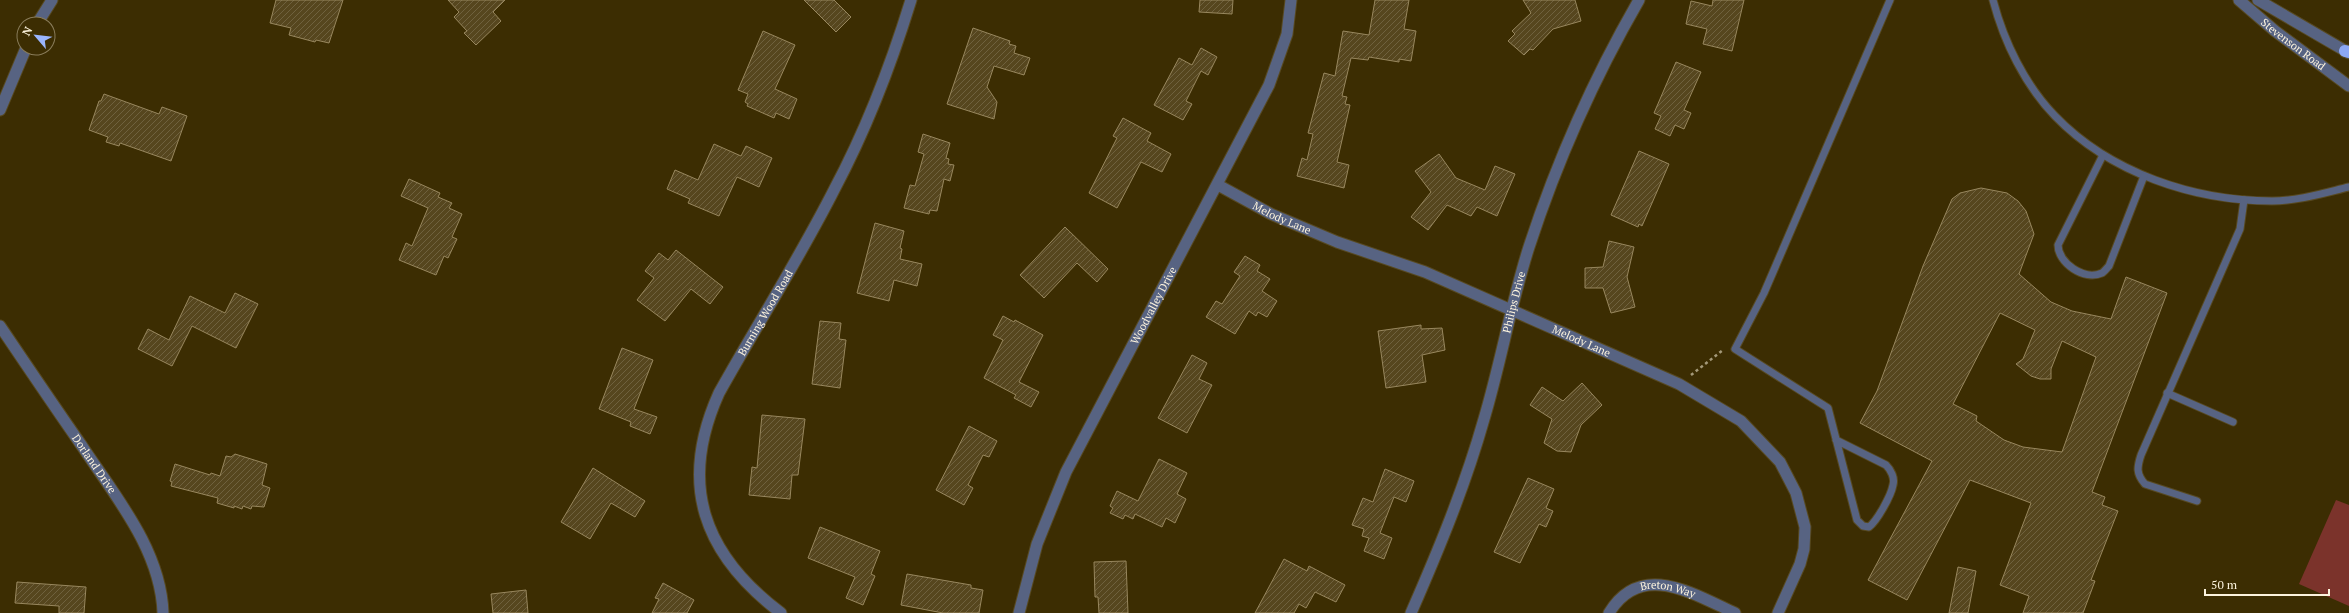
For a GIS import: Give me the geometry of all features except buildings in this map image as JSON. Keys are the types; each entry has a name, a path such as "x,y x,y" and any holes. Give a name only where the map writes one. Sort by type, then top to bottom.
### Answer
{"street":[{"path":"42,16 52,0"},
{"name":"Burning Wood Road","path":"781,613 738,575 716,544 710,530 702,501 699,480 700,455 704,435 709,415 719,393 834,191 856,145 895,52 911,0"},
{"name":"Woodvalley Drive","path":"1019,613 1037,544 1066,472 1218,185 1269,85 1280,58 1287,34 1291,0"},
{"name":"Philips Drive","path":"1411,613 1446,535 1473,458 1487,409 1511,310 1530,247 1562,159 1587,101 1639,0"},
{"name":"Stevenson Road","path":"2239,0 2275,31 2349,86"},
{"name":"Stevenson Road","path":"2258,0 2348,52"},
{"path":"0,110 23,56"},
{"name":"Melody Lane","path":"1218,185 1271,214 1307,230 1425,272 1679,384 1741,421 1780,462 1796,493 1805,527 1804,549 1800,564 1778,613"},
{"name":"Dorland Drive","path":"0,326 133,524 154,569 163,597 163,613"},
{"name":"Breton Way","path":"1609,613 1618,598 1629,590 1644,585 1661,584 1679,587 1735,613"}],"lane":[{"path":"1836,440 1886,465 1890,470 1893,485 1875,523 1869,527 1863,526 1857,520 1836,440 1828,408 1735,349 1764,293 1890,0"},
{"path":"1993,0 1999,22 2011,51 2032,86 2055,116 2082,140 2103,155 2144,176 2207,196 2273,201 2306,197 2349,187"},
{"path":"2103,155 2058,245 2061,258 2072,268 2093,274 2102,273 2109,266 2144,176"},
{"path":"2197,501 2145,484 2140,478 2137,469 2141,455 2167,393 2240,229 2244,200"},
{"path":"2167,393 2233,422"}],"path":[{"path":"1679,384 1723,350 1735,349"}],"shaded area":[{"path":"2336,500 2349,505 2349,606 2299,584"}]}
